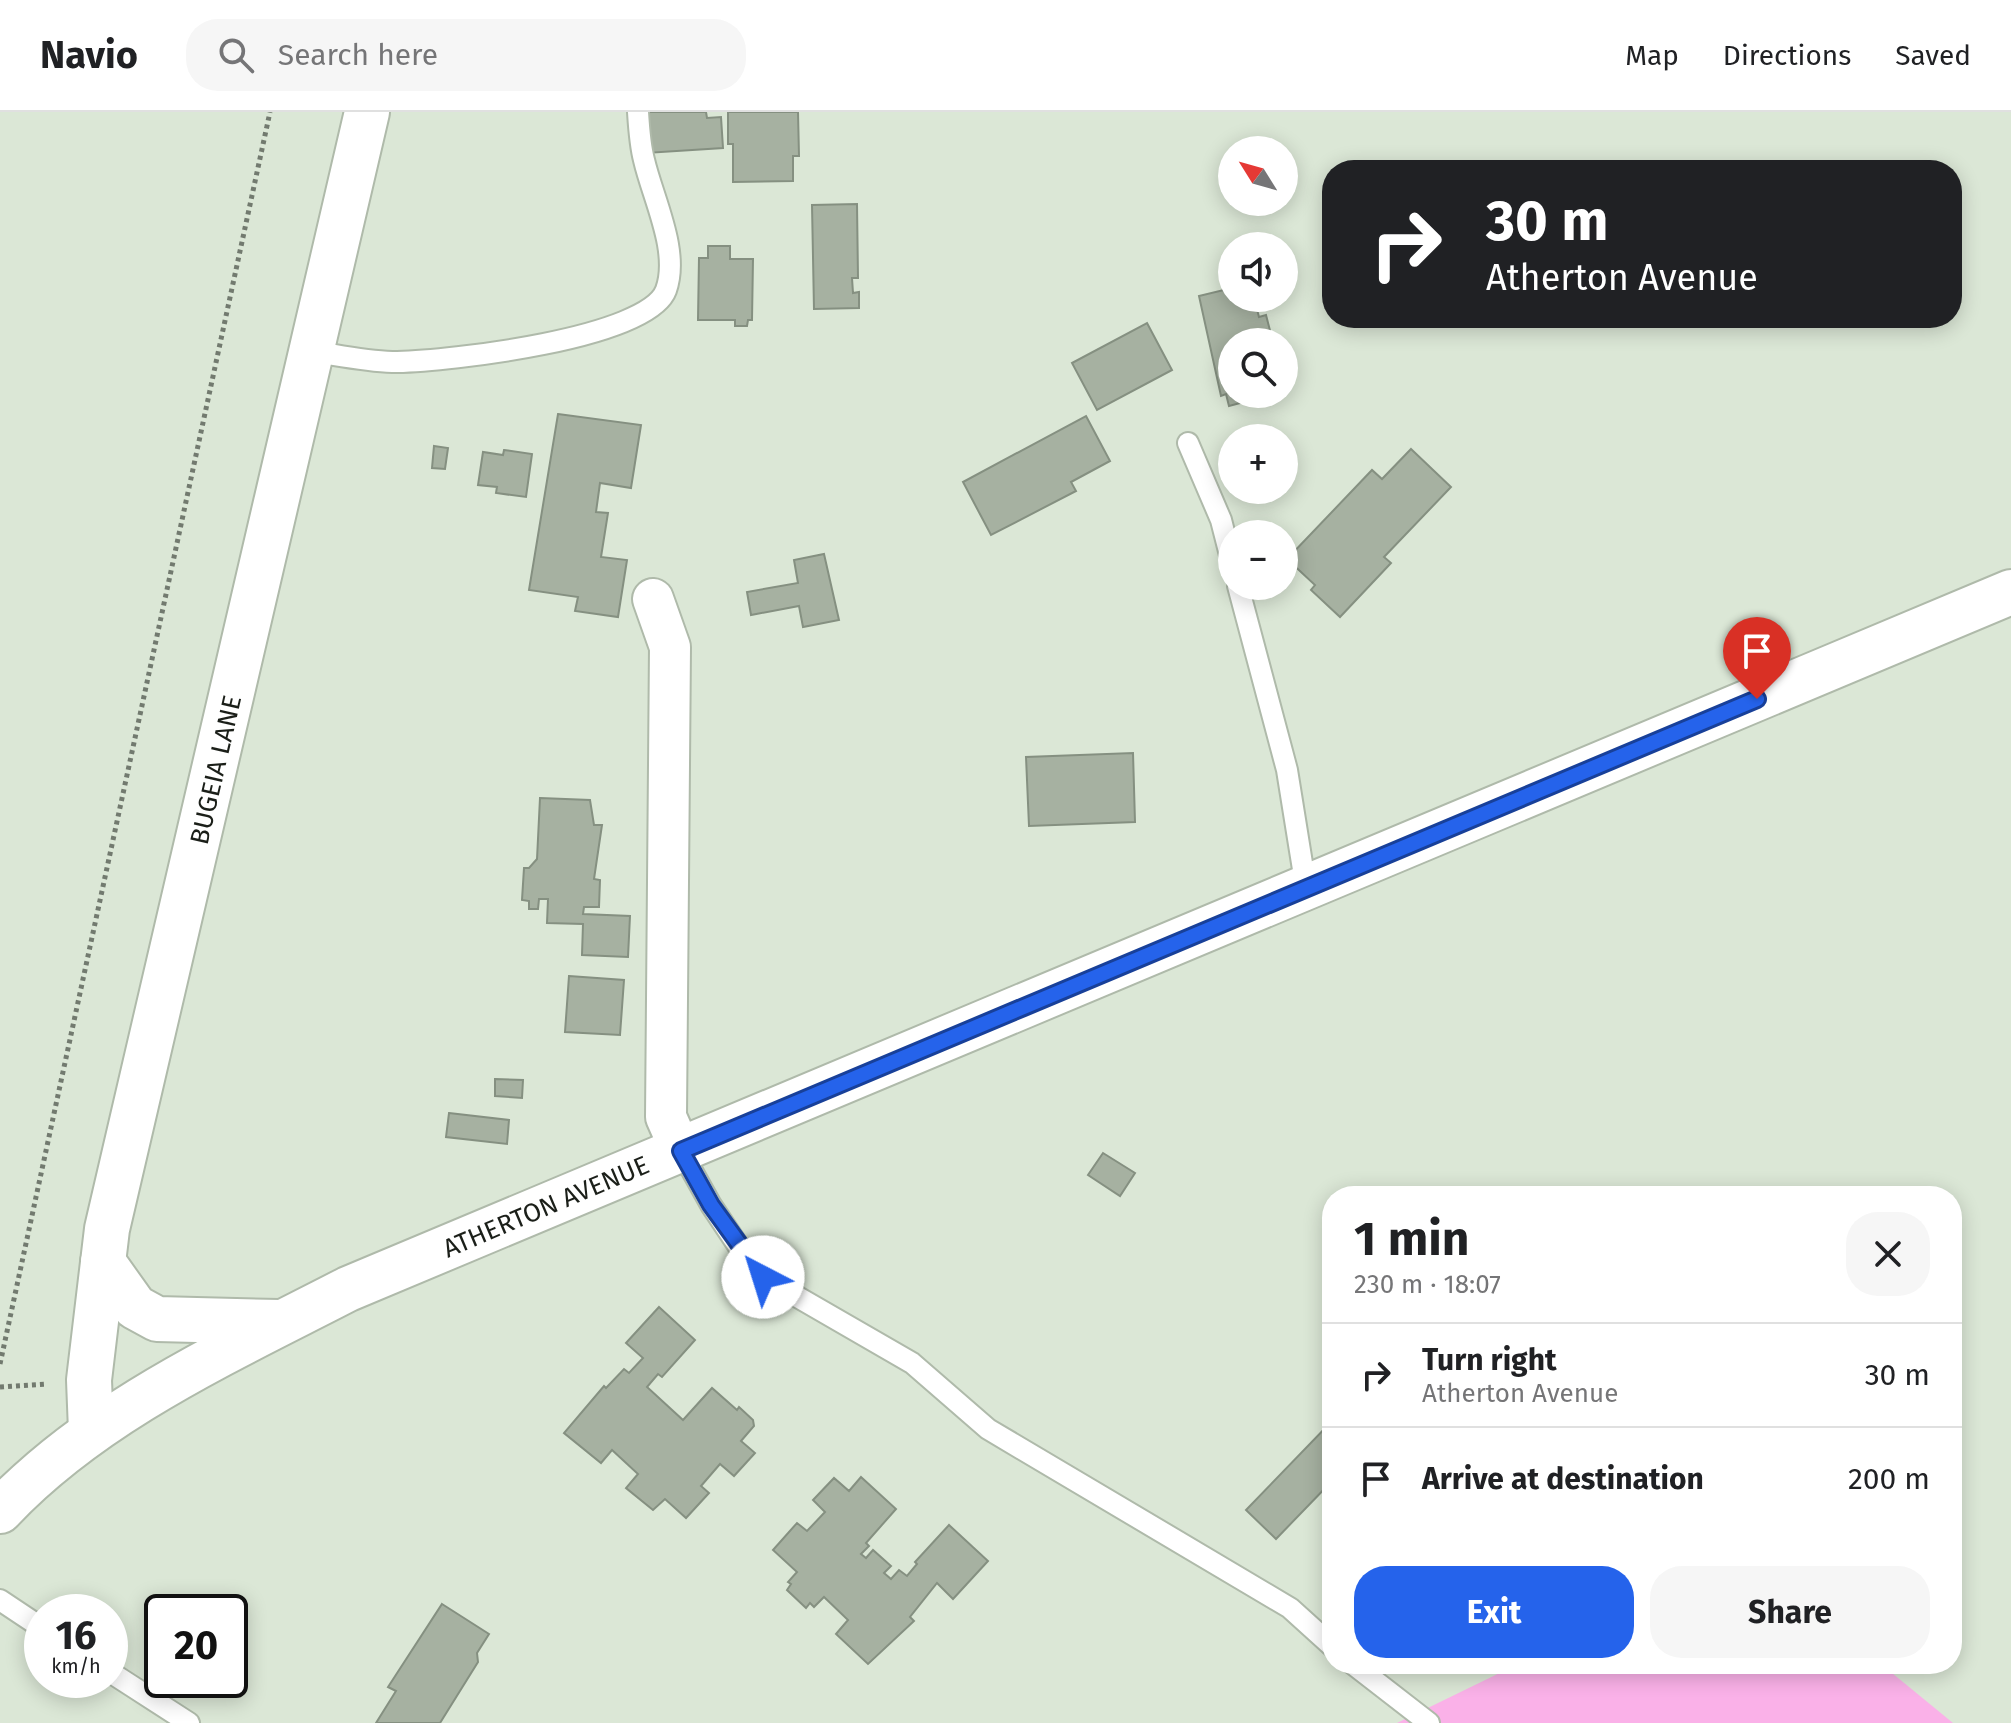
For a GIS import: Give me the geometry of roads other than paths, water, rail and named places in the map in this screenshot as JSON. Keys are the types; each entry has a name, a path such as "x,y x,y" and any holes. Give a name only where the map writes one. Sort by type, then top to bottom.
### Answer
{"main road":[{"name":"BUGEIA LANE","path":"91,1431 89,1380 107,1229 367,112"},
{"name":"ATHERTON AVENUE","path":"0,1511 91,1431 348,1289 2011,592"},
{"path":"103,1262 135,1307 157,1319 285,1322"}],"street":[{"path":"653,599 670,647 666,1117 681,1151"}],"lane":[{"path":"312,352 395,362 474,354 561,341 625,322 652,308 665,292 671,262 643,157 638,112"},
{"path":"1188,443 1221,520"},
{"path":"1242,600 1287,770 1306,888"},
{"path":"681,1151 711,1205 763,1277 912,1363 988,1429 1290,1608 1322,1637"},
{"path":"0,1600 24,1616"},
{"path":"1366,1674 1429,1723"},
{"path":"128,1684 189,1723"}]}
